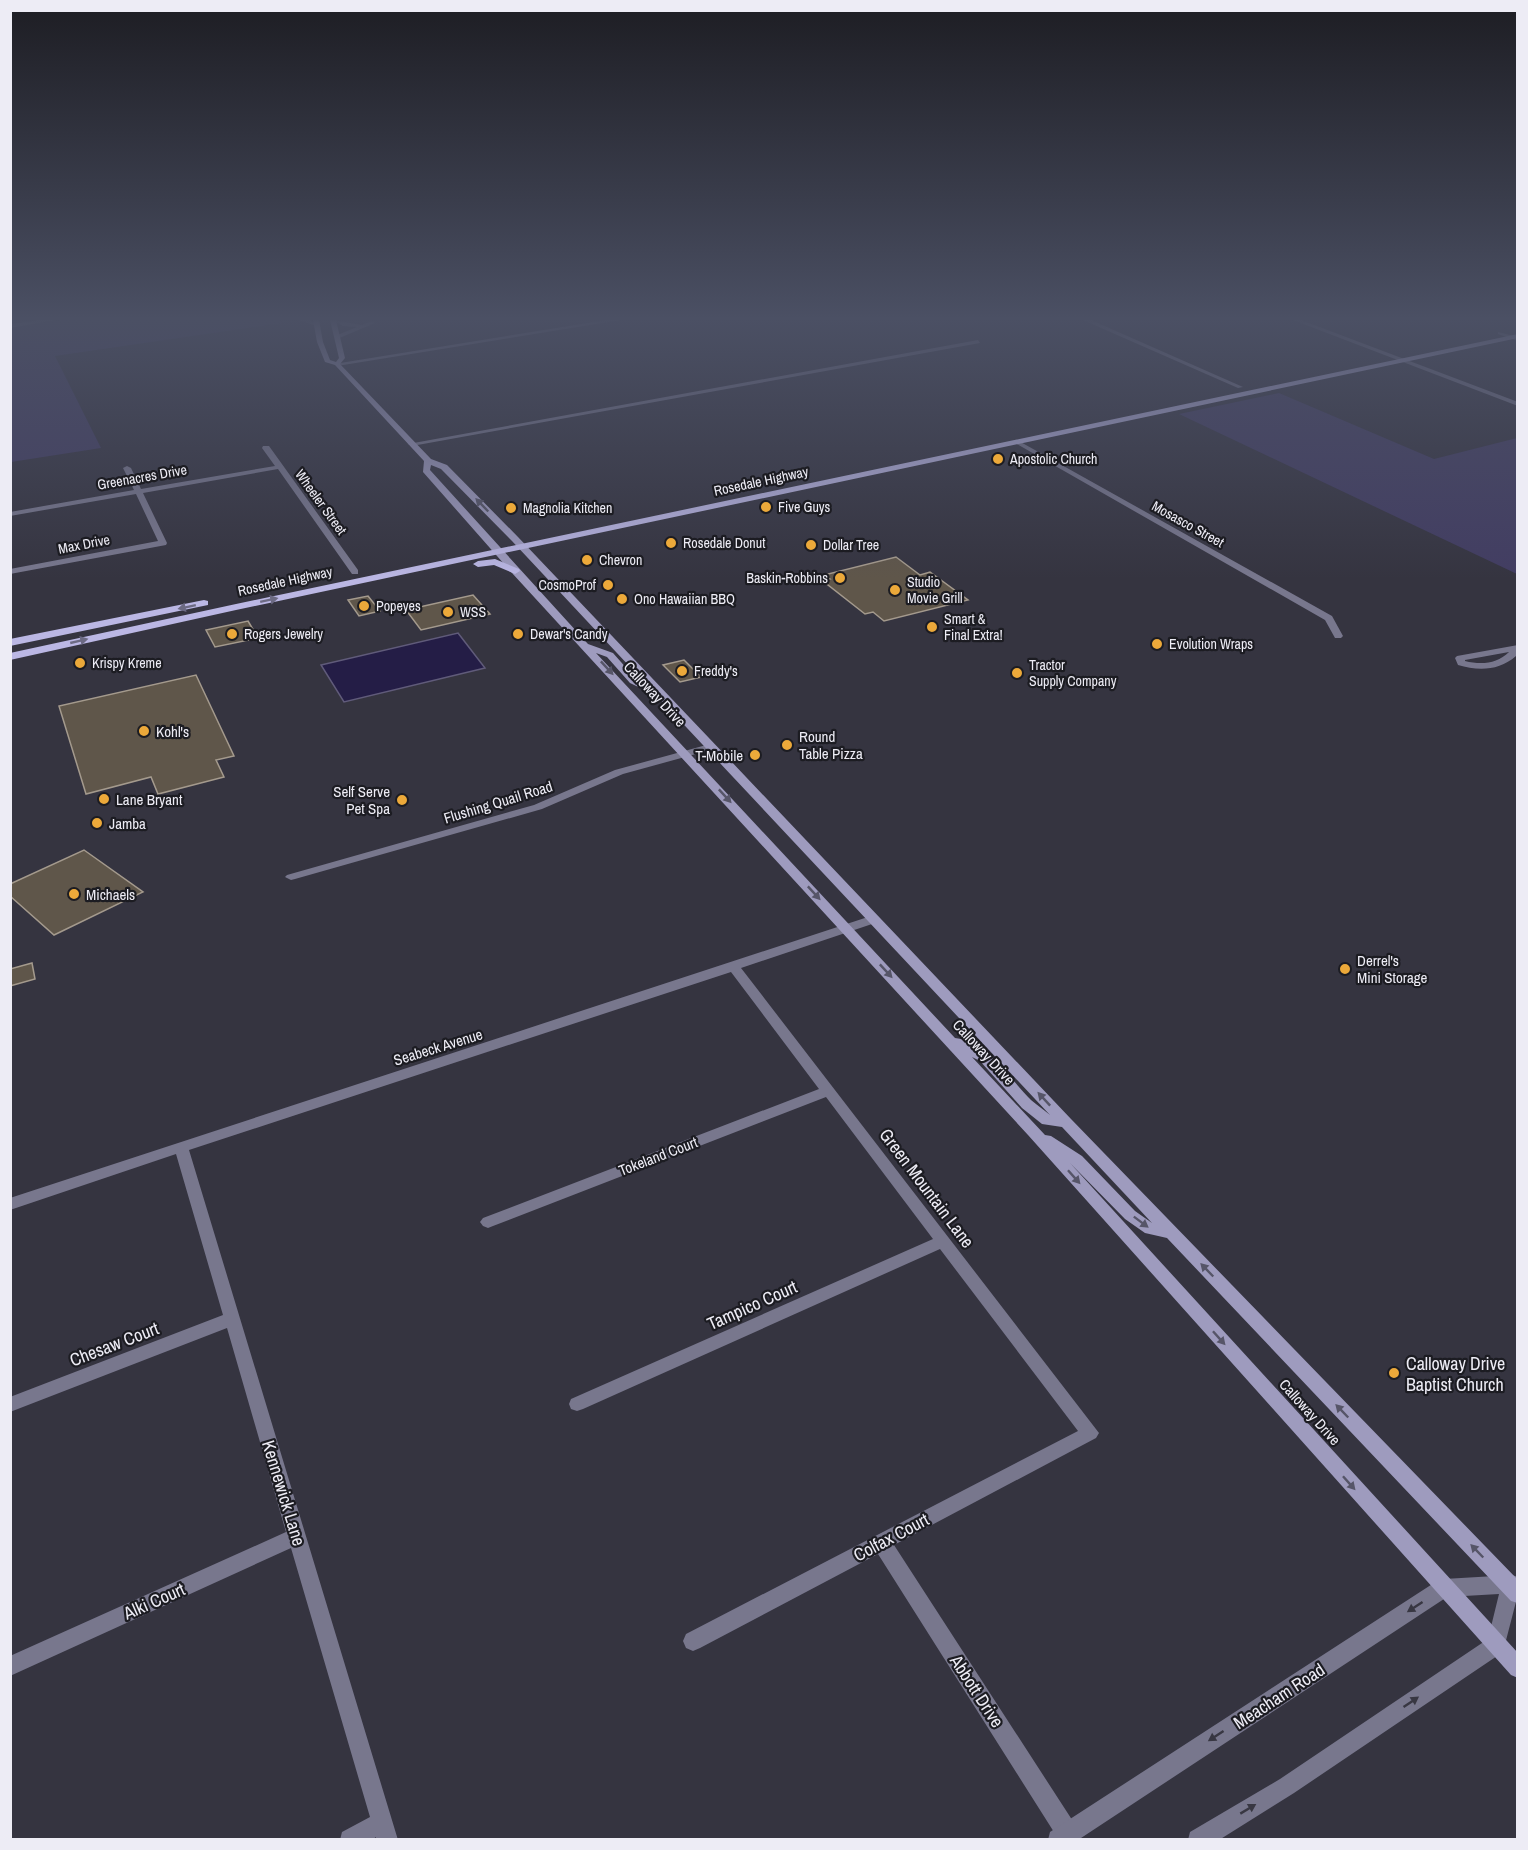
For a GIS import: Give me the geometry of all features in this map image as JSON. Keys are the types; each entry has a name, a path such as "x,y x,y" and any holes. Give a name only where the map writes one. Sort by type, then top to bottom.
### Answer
{"main road":[{"name":"Calloway Drive","path":"377,406 428,461 444,467 519,543 1066,1123 1515,1587"},
{"name":"Rosedale Highway","path":"519,543 831,473 1148,406"},
{"path":"1147,415 1171,406"},
{"name":"Rosedale Highway","path":"10,643 756,497 1188,406"},
{"path":"843,479 852,473 948,452 993,439"},
{"name":"Calloway Drive","path":"428,461 426,470 515,571 588,647 1033,1131 1518,1668"},
{"path":"756,497 779,489 828,478 831,477 831,473"},
{"path":"359,576 430,573 485,562 502,564 515,571"},
{"name":"Rosedale Highway","path":"10,657 359,576"},
{"path":"588,647 610,655 633,681 663,696"},
{"path":"945,1036 985,1058 1027,1104 1047,1120 1066,1123"},
{"path":"1033,1131 1077,1160 1130,1215 1150,1229 1172,1233"}],"street":[{"path":"412,444 621,406"},
{"name":"Mosasco Street","path":"1017,442 1329,618 1338,636"},
{"name":"Wheeler Street","path":"266,448 359,576"},
{"name":"Greenacres Drive","path":"10,514 279,466"},
{"path":"126,468 138,492"},
{"name":"Max Drive","path":"10,572 162,543 138,492"},
{"path":"1517,648 1514,655 1481,667 1471,667 1461,663 1460,658 1517,648"},
{"name":"Flushing Quail Road","path":"291,877 538,807 619,772 710,747"},
{"name":"Seabeck Avenue","path":"10,1204 324,1099 518,1039 874,919"},
{"name":"Green Mountain Lane","path":"733,966 1090,1433"},
{"name":"Tokeland Court","path":"488,1222 828,1091"},
{"name":"Kennewick Lane","path":"181,1147 385,1831"},
{"name":"Tampico Court","path":"577,1404 943,1241"},
{"name":"Chesaw Court","path":"10,1405 232,1319"},
{"name":"Colfax Court","path":"693,1641 1090,1433"},
{"name":"Alki Court","path":"10,1666 297,1536"},
{"name":"Abbott Drive","path":"882,1542 1066,1837"},
{"path":"1198,1839 1287,1786 1496,1645 1515,1587 1444,1588"},
{"name":"Meacham Road","path":"1066,1837 1444,1588"},
{"path":"350,1839 385,1831"}],"shaded area":[{"path":"11,406 80,406 101,448 11,462"},
{"path":"1216,406 1310,406 1434,459 1517,438 1517,574 1179,414"},
{"path":"458,633 485,668 344,702 321,665"}],"building":[{"name":"Studio Movie Grill","path":"896,557 920,575 930,572 968,600 884,621 873,612 865,614 823,581 830,579 824,575"},
{"name":"WSS","path":"473,595 490,614 421,630 406,610"},
{"name":"Popeyes","path":"368,596 380,611 359,616 348,600"},
{"name":"Rogers Jewelry","path":"248,621 258,638 215,647 206,630"},
{"name":"Freddy's","path":"684,660 701,677 680,682 663,665"},
{"name":"Kohl's","path":"196,675 234,756 216,760 224,777 158,794 151,777 86,794 59,706"},
{"name":"Michaels","path":"84,850 143,892 54,935 10,896 10,884"},
{"path":"32,963 35,979 10,986 10,969"}],"place":[{"name":"Apostolic Church","path":"998,459"},
{"name":"Five Guys","path":"766,507"},
{"name":"Magnolia Kitchen","path":"511,508"},
{"name":"Rosedale Donut","path":"671,543"},
{"name":"Dollar Tree","path":"811,545"},
{"name":"Chevron","path":"587,560"},
{"name":"Baskin-Robbins","path":"840,578"},
{"name":"CosmoProf","path":"608,585"},
{"name":"Studio Movie Grill","path":"895,590"},
{"name":"Ono Hawaiian BBQ","path":"622,599"},
{"name":"Popeyes","path":"364,606"},
{"name":"WSS","path":"448,612"},
{"name":"Smart & Final Extra!","path":"932,627"},
{"name":"Rogers Jewelry","path":"232,634"},
{"name":"Dewar's Candy","path":"518,634"},
{"name":"Evolution Wraps","path":"1157,644"},
{"name":"Krispy Kreme","path":"80,663"},
{"name":"Freddy's","path":"682,671"},
{"name":"Tractor Supply Company","path":"1017,673"},
{"name":"Kohl's","path":"144,731"},
{"name":"Round Table Pizza","path":"787,745"},
{"name":"T-Mobile","path":"755,755"},
{"name":"Lane Bryant","path":"104,799"},
{"name":"Self Serve Pet Spa","path":"402,800"},
{"name":"Jamba","path":"97,823"},
{"name":"Michaels","path":"74,894"},
{"name":"Derrel's Mini Storage","path":"1345,969"},
{"name":"Calloway Drive Baptist Church","path":"1394,1373"}]}
